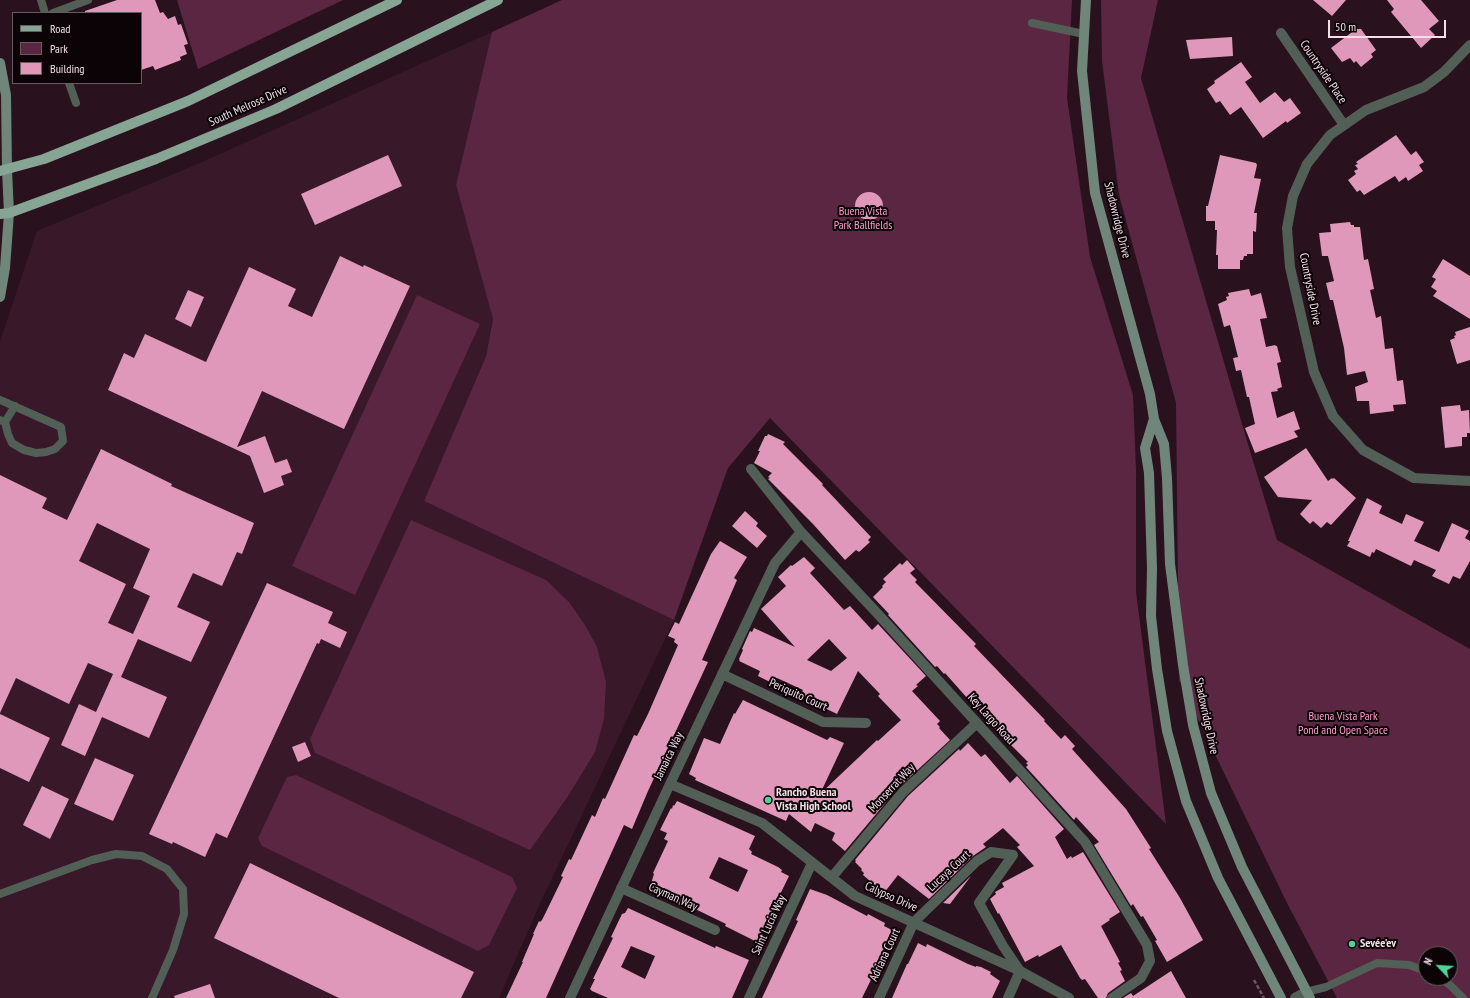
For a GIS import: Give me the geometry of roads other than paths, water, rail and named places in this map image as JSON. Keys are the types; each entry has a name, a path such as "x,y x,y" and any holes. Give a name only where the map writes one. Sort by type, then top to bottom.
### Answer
{"main road":[{"path":"3,170 44,159 188,101 396,0"},
{"name":"South Melrose Drive","path":"5,214 156,160 276,109 498,0"}],"street":[{"name":"Shadowridge Drive","path":"1086,0 1082,70 1095,193 1148,386 1154,419 1164,444 1167,478 1170,564 1183,665 1193,725 1209,785 1242,867 1308,995"},
{"name":"Countryside Place","path":"1281,33 1344,125"},
{"name":"Countryside Drive","path":"1470,45 1444,72 1424,87 1366,110 1330,136 1307,164 1293,196 1287,228 1290,267 1314,372 1332,416 1363,450 1414,478 1470,481"},
{"path":"0,63 6,95 3,170 5,268 0,297"},
{"name":"Shadowridge Drive","path":"1154,419 1145,448 1149,473 1152,568 1151,616 1157,669 1167,730 1186,801 1215,871 1281,998"},
{"name":"Key Largo Road","path":"752,469 801,532 877,613 1085,842 1147,945 1150,961 1141,978 1112,998"},
{"name":"Jamaica Way","path":"572,997 621,888 775,563 801,532"},
{"name":"Periquito Court","path":"722,674 823,722 866,723"},
{"name":"Monserrat Way","path":"832,877 903,792 976,722"},
{"name":"Calypso Drive","path":"670,784 762,823 855,896 1020,971 1068,998"},
{"name":"Lucaya Court","path":"914,922 977,861 992,852 1013,855 979,903 1003,946 1020,971"},
{"name":"Saint Lucia Way","path":"749,998 812,863"},
{"name":"Cayman Way","path":"621,888 715,930"},
{"name":"Adriana Court","path":"879,998 914,922"},
{"path":"1008,998 1020,971"},
{"path":"1295,998 1308,995"}],"lane":[{"path":"41,0 45,12"},
{"path":"55,12 88,0"},
{"path":"1032,23 1084,34"},
{"path":"69,84 76,103"},
{"path":"0,400 15,406 61,427 63,441 55,449 36,453 24,450 12,443 3,421 15,406"},
{"path":"0,894 92,860 116,854 142,856 167,868 182,889 184,914 173,950 152,998"},
{"path":"1308,995 1377,963 1408,965 1418,968"},
{"path":"1451,986 1463,998"}],"place":[{"name":"Rancho Buena Vista High School","path":"768,800"},
{"name":"Sevée'ev","path":"1352,944"}],"park label":[{"name":"Buena Vista Park Ballfields","path":"863,219"},
{"name":"Buena Vista Park Pond and Open Space","path":"1343,724"}]}
